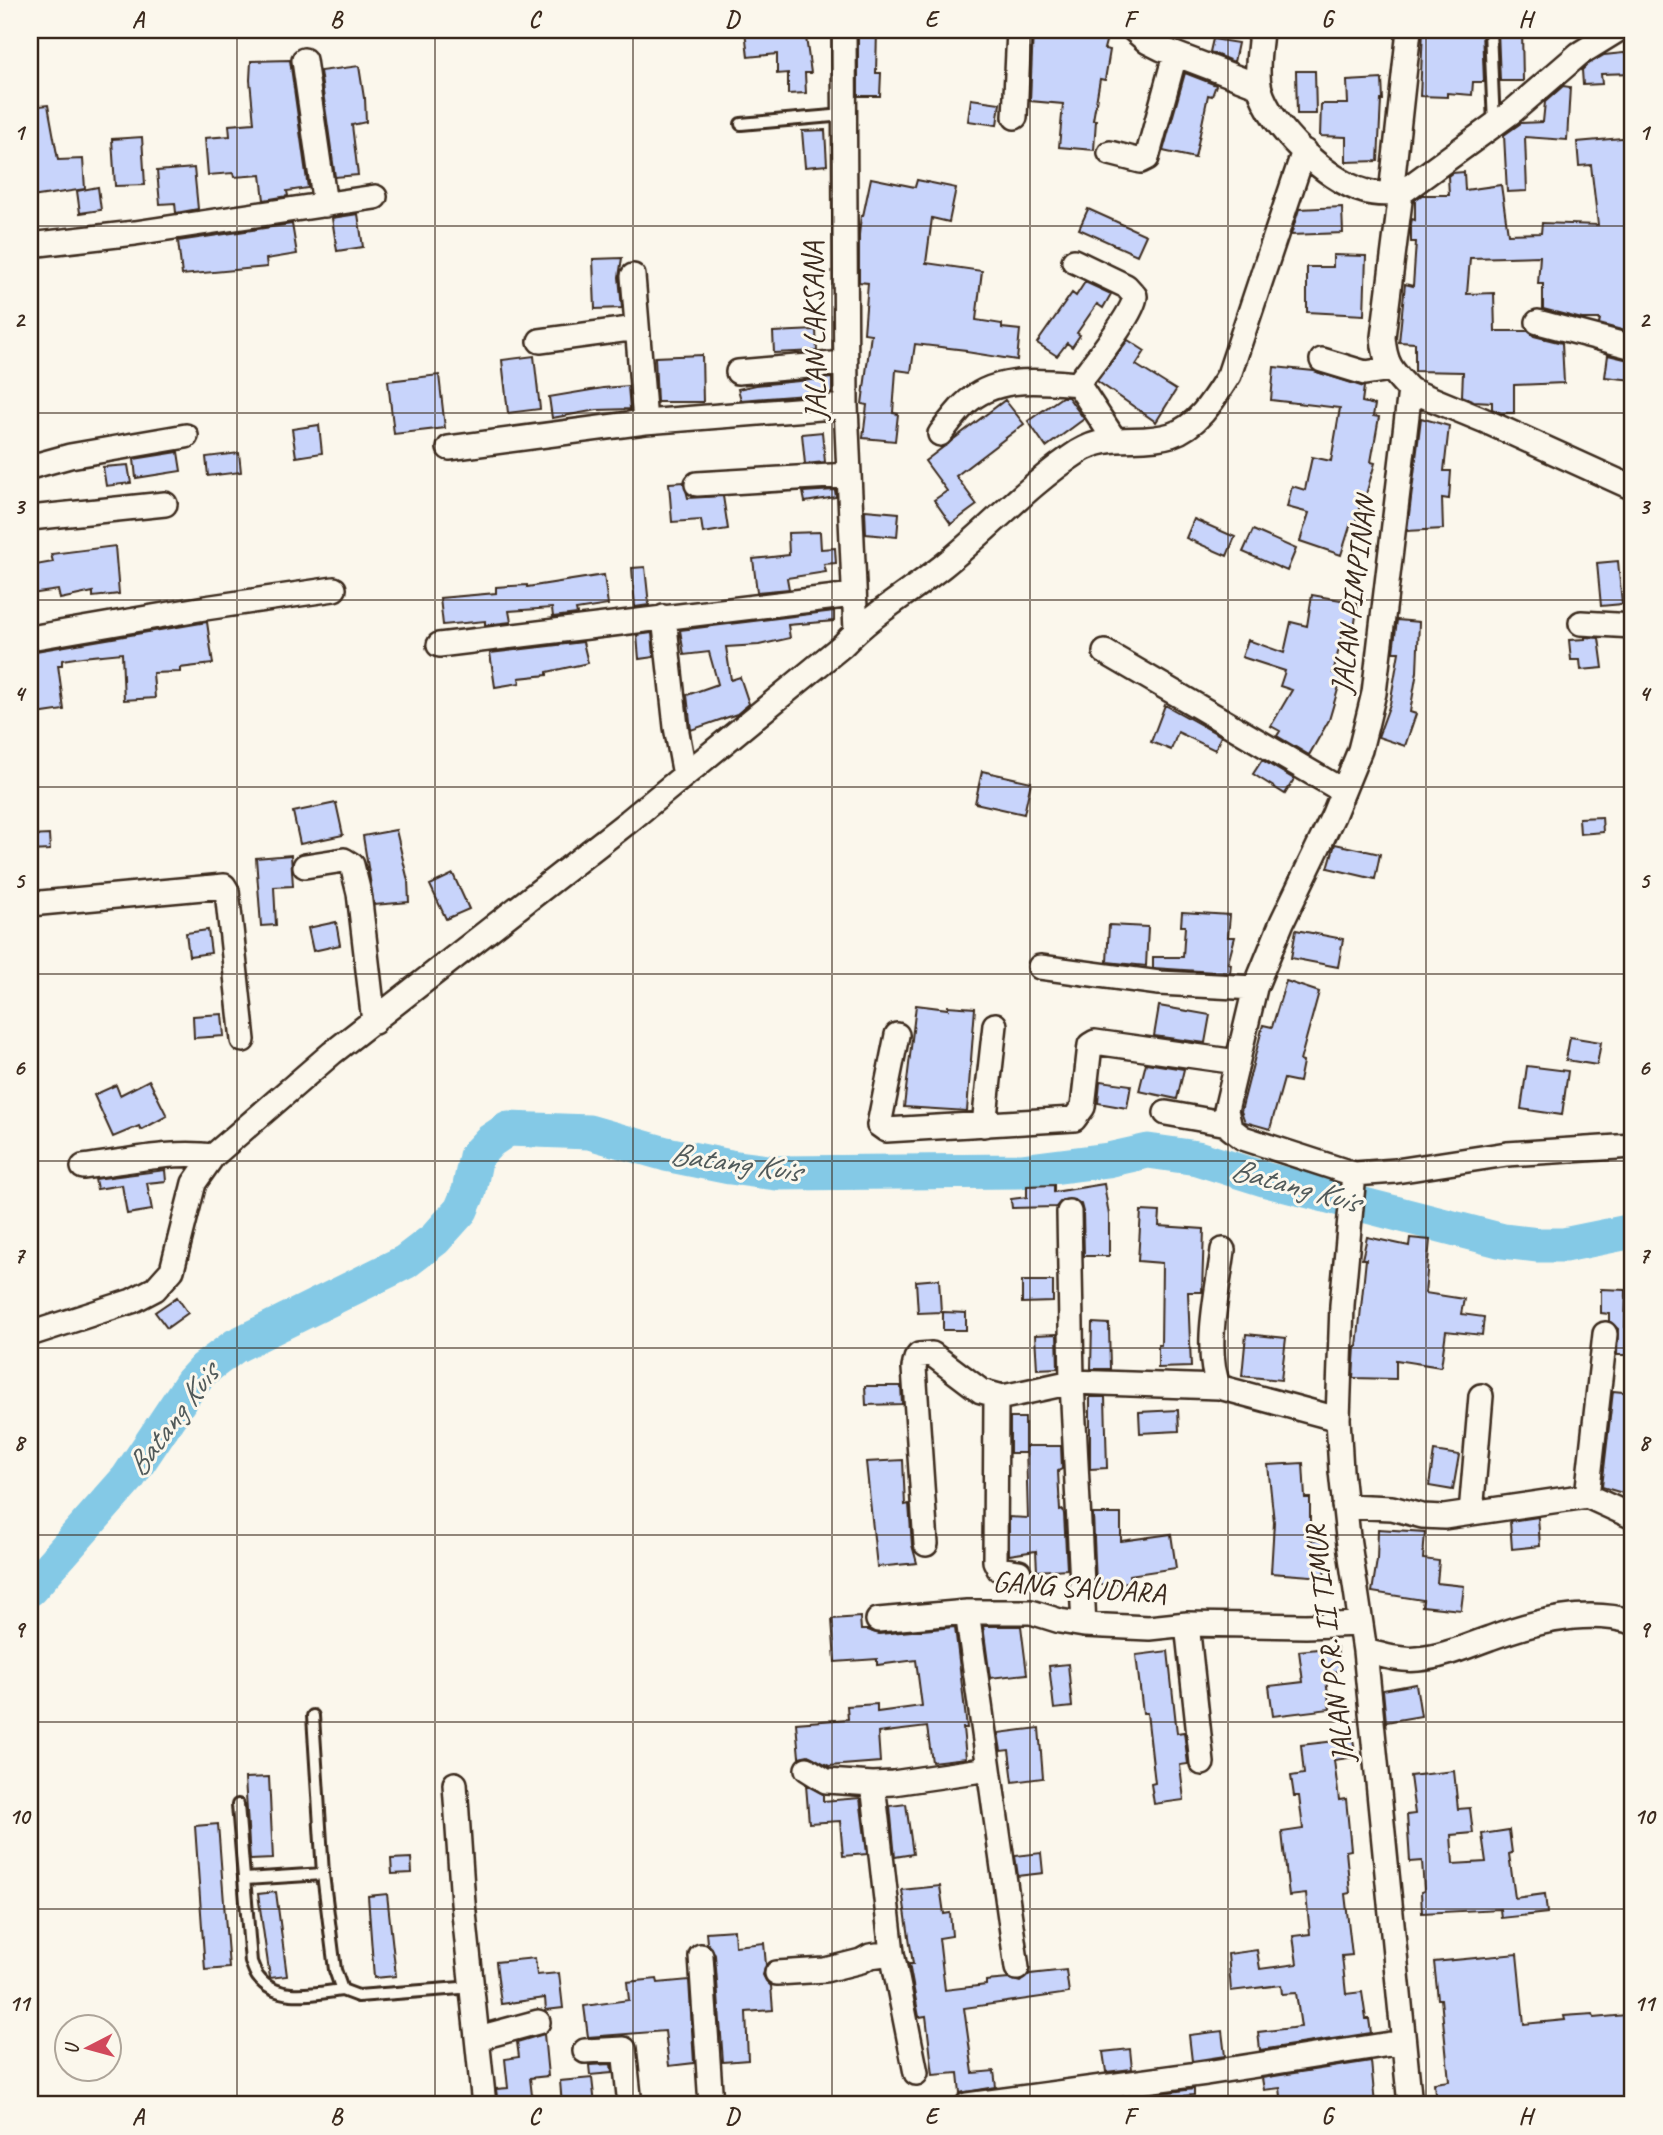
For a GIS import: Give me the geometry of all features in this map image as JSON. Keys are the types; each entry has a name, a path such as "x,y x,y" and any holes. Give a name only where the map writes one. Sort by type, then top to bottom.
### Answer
{"street":[{"name":"JALAN LAKSANA","path":"844,30 845,363 856,631"},
{"path":"1015,117 1018,30"},
{"path":"1134,30 1148,42 1175,55 1259,86"},
{"path":"1261,30 1259,86 1275,122 1304,151 1349,186 1366,192 1396,194 1494,125 1580,54 1618,30"},
{"path":"1409,30 1383,337 1385,357 1391,369 1410,390 1633,488"},
{"path":"1110,153 1142,161 1147,158 1175,55"},
{"path":"304,60 324,205"},
{"path":"30,1334 132,1301 155,1289 172,1270 194,1183 213,1156 332,1053 685,775 814,670 856,631 944,565 1058,466 1093,444 1114,439 1171,435 1187,427 1214,399 1229,374 1304,151"},
{"path":"30,245 135,233 375,198"},
{"path":"1074,261 1126,286 1135,296 1125,319 1078,384"},
{"path":"633,275 645,422"},
{"path":"1538,322 1633,347"},
{"path":"540,341 637,328"},
{"path":"1322,360 1365,373 1391,369"},
{"path":"738,372 845,363"},
{"path":"940,434 964,404 987,390 1015,382 1078,384"},
{"path":"1078,384 1114,439"},
{"name":"JALAN PIMPINAN","path":"1228,1124 1226,1110 1255,988 1360,750 1374,693 1410,390"},
{"path":"449,448 645,422 846,405"},
{"path":"30,467 70,456 186,436"},
{"path":"697,484 848,475"},
{"path":"30,518 165,504"},
{"path":"30,638 334,589"},
{"path":"439,645 853,595"},
{"path":"664,617 676,727 685,775"},
{"path":"1581,623 1633,626"},
{"path":"1105,652 1343,791"},
{"path":"305,866 344,860 352,865 359,893 374,1022"},
{"path":"30,904 223,886 227,891 243,1040"},
{"path":"1040,967 1159,983 1255,988"},
{"path":"984,1125 995,1025"},
{"path":"897,1035 879,1125 886,1130 1076,1118 1083,1107 1090,1045 1095,1042 1237,1062"},
{"path":"1166,1114 1228,1124 1243,1138 1353,1178 1507,1154 1633,1146"},
{"path":"83,1167 198,1154 213,1156"},
{"name":"JALAN PSR. II TIMUR","path":"1353,1178 1342,1305 1338,1419 1344,1506 1365,1651 1410,2105"},
{"path":"1069,1212 1072,1382 1084,1625"},
{"path":"1219,1387 1214,1376 1211,1346 1223,1250"},
{"path":"1587,1496 1605,1334"},
{"path":"926,1544 914,1368 915,1359 923,1354 932,1354 981,1391 996,1396 1003,1397 1072,1382 1219,1387 1338,1419"},
{"path":"996,1396 995,1561 999,1569 1019,1572"},
{"path":"1471,1513 1480,1396"},
{"path":"1344,1506 1392,1508 1433,1517 1587,1496 1633,1517"},
{"path":"967,1612 1017,1968"},
{"name":"GANG SAUDARA","path":"878,1620 967,1612 1031,1612 1084,1625 1149,1628 1187,1624 1360,1624"},
{"path":"1365,1651 1403,1660 1419,1660 1535,1624 1595,1615 1633,1622"},
{"path":"1187,1624 1202,1763"},
{"path":"807,1769 826,1781 873,1784 989,1769"},
{"path":"455,1784 463,1903 484,2105"},
{"path":"873,1784 892,1953 916,2073"},
{"path":"776,1973 825,1970 861,1961 870,1956 892,1953"},
{"path":"701,1956 711,2105"},
{"path":"478,2038 537,2022"},
{"path":"967,2105 1206,2073 1403,2042"},
{"path":"585,2051 624,2049 629,2105"}],"lane":[{"path":"1490,30 1494,125"},
{"path":"741,124 844,115"},
{"path":"313,1716 323,1874 335,1970 342,1990"},
{"path":"238,1805 251,1962 258,1978 293,1996 342,1990 358,1996 473,1987"},
{"path":"245,1879 323,1874"}],"building":[{"path":"745,30 805,30 811,73 805,73 806,93 788,94 788,73 777,74 777,54 748,57"},
{"path":"858,30 877,30 876,73 881,73 880,96 858,96"},
{"path":"1033,30 1109,30 1104,49 1110,50 1105,80 1100,79 1093,120 1096,120 1094,150 1059,147 1063,104 1030,101"},
{"path":"1423,30 1482,30 1484,82 1473,82 1472,95 1447,93 1447,97 1420,96"},
{"path":"1498,30 1522,30 1523,81 1500,81"},
{"path":"1213,39 1238,43 1234,62 1210,52"},
{"path":"1633,52 1633,73 1601,74 1602,84 1583,85 1582,70 1587,65 1604,55"},
{"path":"290,60 308,188 287,191 288,196 264,200 261,175 208,175 205,138 230,136 229,125 254,123 251,61"},
{"path":"359,66 366,122 352,125 358,175 335,177 320,71"},
{"path":"1296,71 1315,71 1316,114 1297,114"},
{"path":"1185,73 1216,85 1212,96 1208,95 1195,158 1163,151"},
{"path":"1382,79 1378,161 1346,162 1346,137 1320,136 1321,104 1348,104 1347,81"},
{"path":"1563,86 1570,87 1567,140 1525,137 1527,191 1507,192 1504,135 1521,123 1543,122 1545,102"},
{"path":"971,99 1000,103 997,125 968,121"},
{"path":"48,105 58,160 83,159 85,189 31,197 30,107"},
{"path":"825,130 827,165 805,167 802,131"},
{"path":"142,137 145,185 115,186 112,139"},
{"path":"1633,137 1633,333 1599,324 1600,319 1582,319 1543,309 1543,284 1538,284 1540,256 1470,258 1467,294 1494,293 1495,331 1528,331 1534,336 1562,343 1564,383 1514,385 1514,413 1501,413 1492,409 1492,402 1474,401 1462,396 1463,372 1415,371 1415,343 1399,342 1405,284 1413,286 1416,242 1411,242 1411,224 1412,219 1415,220 1415,200 1422,195 1449,195 1448,176 1464,172 1465,190 1501,185 1508,234 1541,233 1542,223 1598,225 1591,165 1579,166 1577,142"},
{"path":"194,168 198,209 176,213 175,203 160,204 157,171"},
{"path":"871,178 915,187 917,180 956,188 949,222 932,218 926,263 982,271 976,320 1020,330 1017,360 915,344 911,372 896,370 893,413 898,414 895,441 863,438 867,405 862,404 871,334 864,333 868,283 859,282 859,235"},
{"path":"98,187 101,210 80,213 77,191"},
{"path":"1342,207 1343,233 1291,235 1299,209"},
{"path":"1088,209 1146,235 1137,255 1079,229"},
{"path":"358,214 363,247 337,251 332,218"},
{"path":"292,224 297,254 266,259 267,267 182,275 178,241"},
{"path":"1333,255 1366,256 1364,315 1307,312 1307,267 1333,267"},
{"path":"622,258 619,277 622,308 595,309 593,259"},
{"path":"1085,282 1111,294 1103,308 1097,304 1077,333 1080,335 1072,347 1067,343 1057,356 1037,343 1072,293 1076,296"},
{"path":"816,330 817,351 774,353 773,332"},
{"path":"1128,340 1145,351 1136,365 1176,390 1156,422 1097,381"},
{"path":"702,355 703,402 657,402 655,357"},
{"path":"1608,355 1633,361 1633,380 1605,377"},
{"path":"534,356 540,409 508,413 502,360"},
{"path":"1274,367 1314,371 1364,387 1362,402 1375,405 1373,416 1379,417 1371,462 1375,463 1365,498 1362,497 1355,524 1351,523 1341,555 1300,541 1309,513 1287,507 1292,486 1305,490 1312,457 1331,461 1340,408 1271,400"},
{"path":"439,375 445,428 394,434 388,381"},
{"path":"832,378 832,393 741,400 738,389 756,385"},
{"path":"628,386 630,409 597,410 552,418 549,397"},
{"path":"1062,397 1068,397 1084,419 1046,447 1028,421"},
{"path":"1005,400 1024,424 956,476 977,505 951,524 934,500 947,491 925,461"},
{"path":"1421,418 1449,426 1444,471 1451,471 1449,499 1442,498 1443,529 1407,531"},
{"path":"319,425 322,453 296,457 292,429"},
{"path":"822,432 825,462 805,464 802,434"},
{"path":"178,452 181,471 136,478 134,459"},
{"path":"239,453 241,472 208,476 206,457"},
{"path":"128,465 131,483 106,486 103,467"},
{"path":"684,482 688,498 723,496 728,529 703,533 701,520 672,522 669,483"},
{"path":"835,490 836,497 805,502 803,492"},
{"path":"865,510 899,513 897,537 866,534"},
{"path":"1194,519 1235,537 1227,556 1186,538"},
{"path":"1253,530 1296,549 1287,571 1243,552"},
{"path":"820,532 821,549 835,548 836,563 824,564 826,572 787,578 789,589 757,592 753,559 789,555 788,533"},
{"path":"115,546 119,594 93,597 93,592 60,599 58,590 30,594 30,566 53,562 51,554"},
{"path":"1618,561 1622,604 1601,606 1597,563"},
{"path":"645,567 649,605 635,607 632,568"},
{"path":"604,575 608,605 576,610 577,614 553,617 552,608 509,611 511,622 485,625 485,621 443,625 440,598 496,593 496,587 527,587"},
{"path":"1312,595 1358,603 1354,629 1344,628 1333,673 1342,676 1329,720 1309,755 1277,736 1280,731 1271,726 1292,690 1280,686 1285,671 1242,657 1248,640 1284,653 1291,622 1307,626"},
{"path":"834,611 834,621 788,625 790,638 759,645 726,647 731,680 740,677 749,704 737,714 691,730 687,695 718,684 709,652 684,655 680,630"},
{"path":"1397,620 1419,622 1417,672 1410,712 1416,714 1405,746 1378,737 1390,704 1399,652 1393,652"},
{"path":"207,622 213,664 180,668 180,672 153,673 155,698 124,700 122,653 82,657 62,660 62,665 58,665 64,710 36,714 30,652"},
{"path":"652,633 654,657 639,659 637,635"},
{"path":"1599,638 1603,668 1581,670 1580,660 1571,660 1569,640"},
{"path":"583,642 588,663 547,672 547,675 519,678 520,683 495,687 490,653"},
{"path":"1165,705 1221,736 1215,750 1178,732 1171,750 1151,742"},
{"path":"1262,760 1294,779 1285,794 1253,774"},
{"path":"982,771 1031,782 1024,814 975,803"},
{"path":"336,803 343,835 300,844 293,812"},
{"path":"1602,817 1603,832 1580,834 1579,818"},
{"path":"396,830 408,881 409,902 374,905 363,836"},
{"path":"49,835 50,850 30,851 30,836"},
{"path":"1335,844 1380,854 1375,879 1328,868"},
{"path":"291,855 293,886 274,887 276,925 261,926 256,858"},
{"path":"453,874 469,909 446,919 430,885"},
{"path":"1182,912 1230,915 1228,937 1235,937 1228,963 1231,964 1230,973 1153,968 1153,957 1183,957 1185,926 1181,926"},
{"path":"336,922 340,945 313,951 308,928"},
{"path":"1109,925 1148,927 1146,966 1107,962"},
{"path":"208,930 211,953 189,956 186,933"},
{"path":"1296,930 1343,939 1338,967 1291,958"},
{"path":"1286,981 1319,992 1300,1061 1303,1062 1299,1082 1284,1079 1270,1129 1245,1122 1241,1111 1263,1025 1272,1027"},
{"path":"916,1005 948,1009 948,1006 975,1008 967,1111 904,1107"},
{"path":"1159,1006 1210,1015 1205,1043 1154,1036"},
{"path":"222,1014 224,1036 194,1038 193,1016"},
{"path":"1570,1037 1601,1042 1597,1065 1566,1060"},
{"path":"1146,1063 1184,1069 1177,1099 1139,1091"},
{"path":"1527,1066 1568,1071 1562,1115 1521,1109"},
{"path":"149,1080 167,1116 141,1130 139,1126 113,1137 94,1095 116,1085 120,1095"},
{"path":"1100,1081 1131,1085 1127,1108 1098,1103"},
{"path":"165,1170 166,1181 147,1183 152,1210 127,1214 122,1185 97,1189 95,1179"},
{"path":"1104,1184 1109,1215 1109,1256 1084,1256 1083,1212 1081,1204 1075,1200 1062,1200 1056,1207 1012,1208 1011,1199 1027,1197 1027,1186 1054,1185 1054,1192"},
{"path":"1141,1211 1160,1212 1159,1226 1204,1229 1202,1292 1188,1292 1191,1367 1158,1368 1158,1345 1161,1345 1162,1263 1138,1261"},
{"path":"1367,1237 1409,1246 1410,1238 1430,1240 1425,1293 1464,1299 1461,1314 1484,1317 1482,1335 1446,1331 1441,1367 1396,1360 1396,1379 1353,1378 1366,1259 1362,1259"},
{"path":"939,1279 941,1312 918,1313 916,1281"},
{"path":"1022,1281 1053,1281 1053,1302 1022,1303"},
{"path":"1601,1289 1626,1290 1625,1328 1633,1329 1633,1355 1617,1355 1618,1329 1609,1321 1609,1314 1601,1313"},
{"path":"177,1297 188,1313 167,1328 155,1312"},
{"path":"943,1312 966,1313 966,1330 943,1330"},
{"path":"1092,1323 1109,1324 1110,1369 1091,1369"},
{"path":"1057,1334 1058,1368 1037,1369 1035,1335"},
{"path":"1246,1334 1286,1338 1281,1380 1242,1376"},
{"path":"865,1386 901,1386 902,1404 866,1405"},
{"path":"1613,1391 1633,1393 1633,1416 1628,1416 1626,1459 1633,1460 1633,1496 1602,1487"},
{"path":"1090,1397 1105,1397 1107,1468 1090,1469"},
{"path":"1178,1410 1179,1431 1140,1433 1139,1412"},
{"path":"1010,1418 1025,1418 1025,1453 1010,1453"},
{"path":"1026,1446 1061,1446 1062,1469 1058,1471 1067,1569 1037,1571 1036,1551 1009,1555 1009,1517 1028,1518"},
{"path":"1434,1451 1459,1455 1453,1490 1429,1486"},
{"path":"903,1460 905,1505 909,1504 912,1545 917,1563 877,1567 866,1462"},
{"path":"1303,1463 1305,1498 1310,1498 1310,1540 1326,1541 1324,1577 1271,1573 1274,1522 1268,1465"},
{"path":"1093,1514 1121,1514 1121,1541 1171,1534 1176,1568 1129,1575 1130,1582 1096,1585"},
{"path":"1538,1517 1540,1546 1512,1549 1510,1521"},
{"path":"1378,1529 1425,1532 1423,1559 1439,1561 1437,1583 1464,1586 1461,1610 1422,1606 1423,1600 1372,1592"},
{"path":"860,1617 861,1630 879,1634 955,1627 967,1728 963,1728 966,1758 932,1762 927,1727 878,1733 880,1762 829,1766 808,1755 799,1757 796,1723 848,1719 847,1706 877,1704 877,1712 922,1706 916,1660 877,1665 877,1659 835,1662 832,1619"},
{"path":"983,1626 1021,1626 1027,1674 990,1678"},
{"path":"1337,1647 1340,1671 1325,1673 1330,1709 1273,1716 1269,1686 1303,1682 1299,1651"},
{"path":"1168,1651 1177,1733 1184,1732 1188,1764 1180,1765 1184,1800 1154,1804 1151,1784 1155,1783 1147,1713 1143,1713 1136,1655"},
{"path":"1068,1664 1072,1707 1054,1709 1049,1666"},
{"path":"1416,1684 1421,1716 1386,1722 1383,1690"},
{"path":"1039,1728 1043,1778 1013,1782 1009,1750 1001,1751 998,1733"},
{"path":"1353,1739 1356,1757 1334,1760 1339,1800 1346,1799 1351,1850 1346,1851 1350,1893 1345,1894 1352,1955 1342,1956 1346,1994 1362,1992 1371,2033 1260,2050 1258,2032 1301,2027 1296,1993 1282,1994 1281,1985 1231,1991 1228,1954 1257,1950 1260,1969 1297,1964 1293,1936 1310,1934 1306,1894 1289,1896 1282,1832 1303,1829 1299,1796 1294,1796 1291,1776 1304,1774 1301,1745"},
{"path":"1454,1771 1458,1809 1470,1808 1473,1833 1451,1835 1453,1864 1486,1862 1482,1834 1509,1830 1512,1853 1509,1854 1515,1898 1545,1894 1547,1913 1501,1918 1500,1909 1422,1913 1422,1861 1410,1862 1407,1815 1415,1814 1410,1776"},
{"path":"269,1777 273,1859 250,1860 245,1778"},
{"path":"806,1785 823,1794 823,1801 860,1798 867,1854 843,1856 840,1821 809,1823"},
{"path":"906,1804 913,1854 895,1857 890,1806"},
{"path":"218,1824 229,1968 205,1970 195,1826"},
{"path":"1041,1853 1043,1873 1018,1876 1015,1856"},
{"path":"411,1858 412,1873 392,1874 391,1859"},
{"path":"940,1886 944,1914 950,1913 952,1936 939,1938 945,1990 986,1985 986,1981 1009,1979 1020,1982 1030,1974 1066,1970 1069,1993 964,2008 973,2073 994,2071 996,2087 960,2093 958,2073 933,2075 926,2016 919,2017 909,1964 913,1964 902,1890"},
{"path":"276,1892 287,1976 270,1978 258,1894"},
{"path":"387,1894 396,1976 374,1978 368,1896"},
{"path":"734,1930 735,1946 764,1943 766,1965 763,1975 771,1986 773,2010 746,2012 748,2060 723,2062 715,1955 707,1943 706,1932"},
{"path":"1517,1954 1524,2024 1565,2020 1564,2016 1593,2014 1594,2018 1626,2015 1629,2043 1633,2043 1633,2057 1623,2058 1628,2102 1597,2105 1511,2105 1511,2102 1436,2105 1434,2083 1449,2081 1441,1999 1438,1999 1434,1962"},
{"path":"535,1958 537,1975 559,1973 563,2008 546,2010 545,1998 501,2004 496,1962"},
{"path":"657,1979 658,1983 689,1980 694,2063 669,2066 665,2031 588,2037 584,2006 629,2000 627,1982"},
{"path":"1222,2031 1225,2056 1192,2061 1189,2035"},
{"path":"544,2034 548,2076 530,2078 533,2104 498,2105 496,2089 508,2088 505,2059 519,2057 517,2042"},
{"path":"1130,2049 1132,2069 1106,2072 1103,2052"},
{"path":"1371,2061 1375,2105 1282,2105 1280,2088 1264,2090 1262,2078"},
{"path":"611,2064 612,2073 590,2075 589,2065"},
{"path":"592,2078 595,2105 562,2105 560,2081"},
{"path":"1194,2089 1194,2095 1154,2099 1154,2094"}],"waterway":[{"name":"Batang Kuis","path":"30,1589 128,1478 192,1382 204,1369 235,1346 405,1262 435,1239 461,1210 469,1191 476,1156 490,1141 508,1129 589,1132 666,1154 776,1173 1021,1171 1108,1160 1148,1151 1197,1158 1267,1180 1503,1241 1564,1245 1633,1231"}]}
